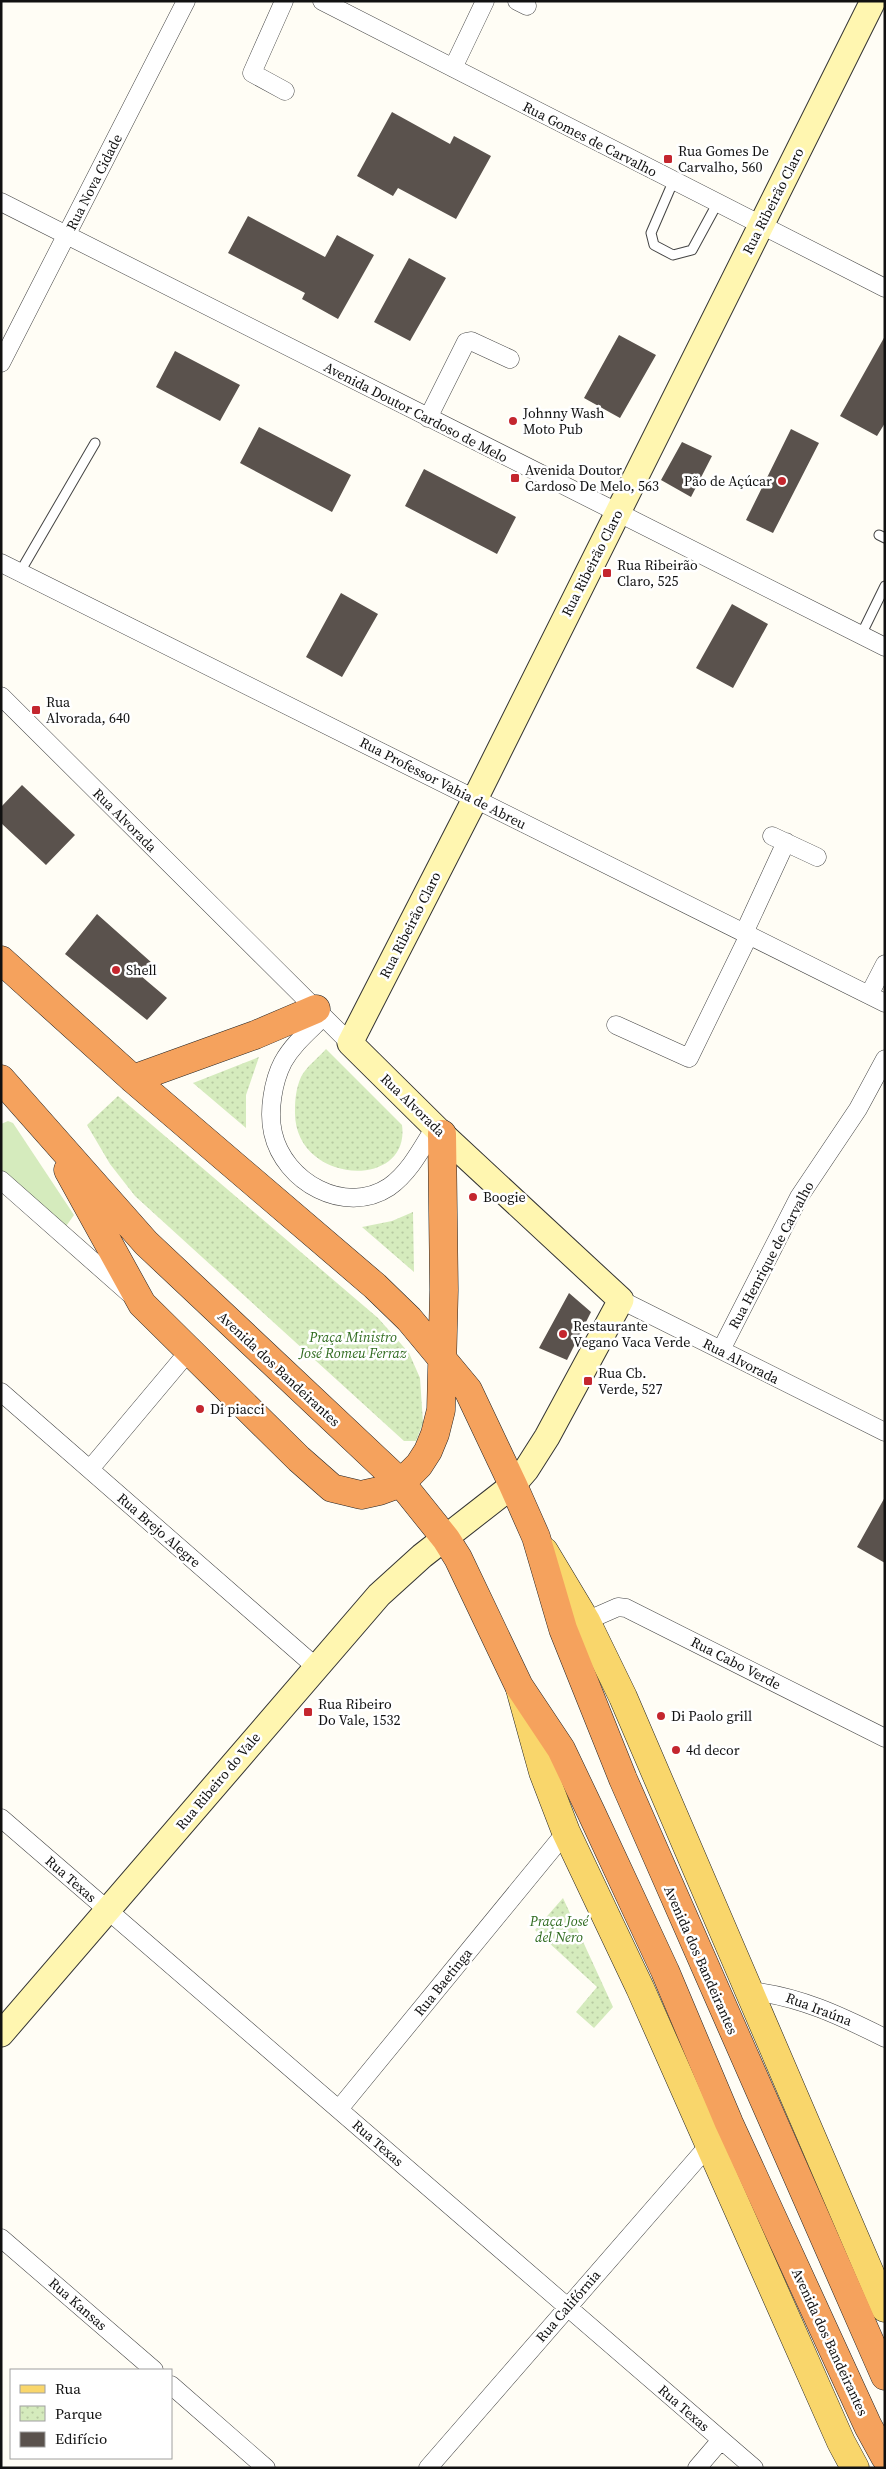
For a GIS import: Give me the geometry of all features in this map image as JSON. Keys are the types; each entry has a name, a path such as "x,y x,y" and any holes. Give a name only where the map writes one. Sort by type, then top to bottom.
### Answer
{"highway":[{"name":"Avenida dos Bandeirantes","path":"1,960 133,1079 375,1286 409,1319 468,1390 536,1537 563,1629 623,1779 885,2376"},
{"path":"133,1079 197,1054 319,1013"},
{"name":"Avenida dos Bandeirantes","path":"5,1091 43,1125 146,1243 401,1482 446,1539 458,1558 519,1686 561,1750 591,1812 665,1970 729,2123 868,2426 885,2456"},
{"path":"43,1125 142,1304 299,1459 332,1488 361,1495 379,1491 401,1482 419,1465 428,1452 441,1410 443,1358 439,1130"}],"main road":[{"name":"Avenida dos Bandeirantes","path":"536,1537 586,1621 623,1697 885,2308"},
{"name":"Avenida dos Bandeirantes","path":"519,1686 543,1772 570,1841 640,1988 841,2442 855,2468"}],"street":[{"name":"Rua Nova Cidade","path":"1,362 186,1"},
{"path":"284,1 252,73 285,91"},
{"path":"453,68 486,1"},
{"name":"Rua Ribeirão Claro","path":"350,1043 475,799 873,1"},
{"name":"Rua Gomes de Carvalho","path":"329,3 673,182 885,288"},
{"name":"Avenida Doutor Cardoso de Melo","path":"1,202 885,647"},
{"path":"428,418 466,342 471,342 510,359"},
{"name":"Rua Professor Vahia de Abreu","path":"1,563 877,999"},
{"name":"Rua Alvorada","path":"1,696 439,1130 621,1300 885,1432"},
{"path":"616,1025 688,1058 747,934 779,839 817,857"},
{"path":"877,999 885,964"},
{"path":"319,1013 287,1057 275,1085 272,1105 273,1133 281,1154 294,1172 324,1193 344,1198 366,1198 388,1187 405,1173 439,1130"},
{"name":"Rua Henrique de Carvalho","path":"721,1350 799,1197 858,1109 885,1059"},
{"path":"1,1180 142,1304"},
{"path":"446,1539 513,1485 539,1450 621,1300"},
{"path":"90,1469 190,1351"},
{"name":"Rua Brejo Alegre","path":"1,1392 316,1668"},
{"name":"Rua Ribeiro do Vale","path":"1,2034 379,1595 422,1556 446,1539"},
{"name":"Rua Cabo Verde","path":"586,1621 618,1607 626,1608 885,1738"},
{"name":"Rua Texas","path":"1,1818 754,2468"},
{"name":"Rua Baetinga","path":"339,2109 547,1855 570,1841"},
{"name":"Rua Iraúna","path":"750,1990 805,2001 885,2038"},
{"name":"Rua Califórnia","path":"428,2468 709,2145"},
{"name":"Rua Kansas","path":"1,2238 153,2369"},
{"path":"172,2386 266,2468"},
{"path":"697,2468 722,2440"}],"lane":[{"path":"673,182 651,232 654,245 673,255 692,250 717,204"},
{"path":"20,572 95,443"},
{"path":"861,635 885,586"}],"green space":[{"path":"326,1049 402,1125 400,1146 389,1161 372,1169 351,1170 330,1165 312,1154 299,1136 295,1111 298,1085 306,1070"},
{"path":"259,1057 246,1095 246,1128 193,1083"},
{"name":"Praça Ministro José Romeu Ferraz","path":"118,1096 378,1318 409,1353 420,1378 423,1423 416,1441 404,1441 135,1196 110,1164 87,1125"},
{"path":"8,1121 13,1123 74,1215 64,1229 1,1170 1,1124"},
{"path":"413,1212 414,1272 362,1227 392,1221"},
{"name":"Praça José del Nero","path":"563,1898 613,2007 594,2028 576,2012 597,1987 535,1930"}],"building":[{"path":"392,112 450,144 454,136 491,156 456,219 398,188 393,196 357,176"},
{"path":"248,216 325,257 337,235 374,255 338,319 302,299 305,293 228,253"},
{"path":"409,258 446,278 410,341 374,322"},
{"path":"619,335 656,355 620,418 584,398"},
{"path":"885,336 885,423 877,436 840,416"},
{"path":"175,351 240,385 220,421 156,387"},
{"path":"259,427 351,475 332,512 240,463"},
{"name":"Pão de Açúcar","path":"791,429 819,443 773,533 746,520"},
{"path":"682,442 712,456 691,497 661,480"},
{"path":"424,469 516,517 497,554 405,506"},
{"path":"341,593 378,614 342,677 306,657"},
{"path":"732,604 768,624 733,688 696,668"},
{"path":"22,785 75,835 46,865 1,823 1,807"},
{"name":"Shell","path":"97,914 152,963 141,976 167,998 147,1020 65,954"},
{"name":"Restaurante Vegano Vaca Verde","path":"569,1293 591,1312 567,1360 539,1348"},
{"path":"885,1497 885,1563 857,1547"}],"place":[{"name":"Rua Gomes De Carvalho, 560","path":"668,159"},
{"name":"Johnny Wash Moto Pub","path":"513,421"},
{"name":"Avenida Doutor Cardoso De Melo, 563","path":"515,478"},
{"name":"Pão de Açúcar","path":"782,481"},
{"name":"Rua Ribeirão Claro, 525","path":"607,573"},
{"name":"Rua Alvorada, 640","path":"36,710"},
{"name":"Shell","path":"116,970"},
{"name":"Boogie","path":"473,1197"},
{"name":"Restaurante Vegano Vaca Verde","path":"563,1334"},
{"name":"Rua Cb. Verde, 527","path":"588,1381"},
{"name":"Di piacci","path":"200,1409"},
{"name":"Rua Ribeiro Do Vale, 1532","path":"308,1712"},
{"name":"Di Paolo grill","path":"661,1716"},
{"name":"4d decor","path":"676,1750"}]}
